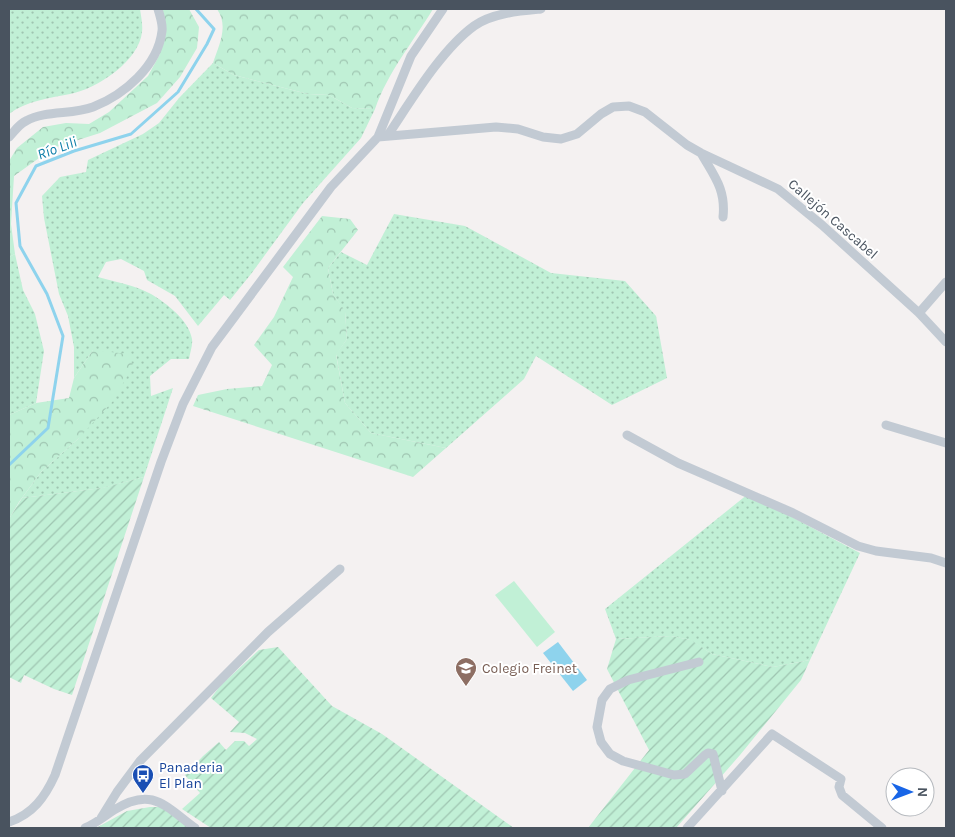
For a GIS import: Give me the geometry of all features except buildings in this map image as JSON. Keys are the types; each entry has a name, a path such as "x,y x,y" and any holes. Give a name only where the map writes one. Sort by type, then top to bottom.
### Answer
{"street":[{"path":"9,137 25,121 48,115 92,108 120,93 144,70 157,52 163,30 158,9"},
{"path":"9,822 33,810 46,795 55,775 182,404 212,347 331,187 378,137 411,56 442,9"},
{"path":"388,135 443,56 475,25 505,12 541,9"},
{"name":"Callejón Cascabel","path":"378,137 496,127 518,129 543,137 561,139 577,134 612,107 629,106 644,112 687,145 701,153 778,189 822,225 852,259 919,313 946,342"},
{"path":"701,153 722,191 725,202 723,217"},
{"path":"919,313 946,282"},
{"path":"886,425 946,443"},
{"path":"627,435 678,463 793,513 858,546 876,551 931,558 946,563"},
{"path":"102,818 117,792 140,761 268,632 340,569"},
{"path":"699,662 628,680 610,689 602,700 597,727 601,742 610,754 623,761 674,775 685,774 705,755 708,753 713,754 722,791"},
{"path":"687,828 772,734 840,779 839,787 842,795 882,828"},
{"path":"85,828 128,802 142,798 158,801 195,828"}],"green space":[{"path":"9,9 140,9 142,32 139,43 133,53 125,63 104,80 81,91 30,103 9,114"},
{"path":"157,9 189,9 199,27 197,48 180,77 157,103 100,133 53,148 14,176 11,224 15,254 9,257 9,161 17,148 43,127 66,123 89,124 109,112 148,76 160,54"},
{"path":"217,9 433,9 387,82 375,109 352,108 329,95 308,94 234,75 213,63 223,29 221,15"},
{"path":"213,63 234,75 308,94 329,95 352,108 375,109 361,138 303,203 230,300 224,295 198,326 175,296 147,280 144,271 121,259 106,262 98,277 132,286 151,294 182,319 192,339 189,359 171,359 150,376 151,396 173,388 144,477 103,488 22,498 41,472 79,438 93,350 74,378 74,347 68,316 59,294 44,218 42,196 60,177 86,172 88,160 143,134 159,123 179,98"},
{"path":"394,214 465,226 551,273 625,281 656,316 667,378 612,405 536,356 524,379 446,448 371,433 345,403 336,354 347,339 345,312 333,294 328,268 341,252 367,265"},
{"path":"322,216 350,219 358,230 328,268 333,294 345,311 347,339 336,355 345,403 371,433 446,448 413,477 193,406 198,395 227,389 262,386 272,365 254,345 274,317 293,277 283,267"},
{"path":"15,254 23,290 35,314 44,351 36,403 9,415 9,257"},
{"path":"93,350 128,354 133,366 113,401 79,438 41,472 9,519 9,415 36,403 69,398 74,378"},
{"path":"144,477 72,695 24,675 21,683 9,677 9,519 22,498 102,488"},
{"path":"748,494 860,553 810,660 773,667 712,654 690,640 671,636 616,639 605,609"},
{"path":"514,581 555,632 537,647 495,595"},
{"path":"671,636 691,640 712,654 773,667 810,660 801,680 740,755 676,828 588,828 649,750 607,669 616,639"},
{"path":"278,647 332,706 382,734 514,828 211,828 182,809 200,793 185,775 203,756 219,742 226,750 235,741 244,741 249,746 257,739 245,733 230,732 239,722 211,698 220,686 259,650"},
{"path":"161,807 191,828 96,828 127,811"}],"water":[{"path":"558,642 587,680 573,691 543,653"}],"waterway":[{"name":"Río Lili","path":"9,465 48,428 63,336 47,294 20,246 16,203 36,166 74,151 131,134 178,92 214,29 196,9"}],"place":[{"name":"Colegio Freinet","path":"466,687"},
{"name":"Panaderia El Plan","path":"143,794"}]}
